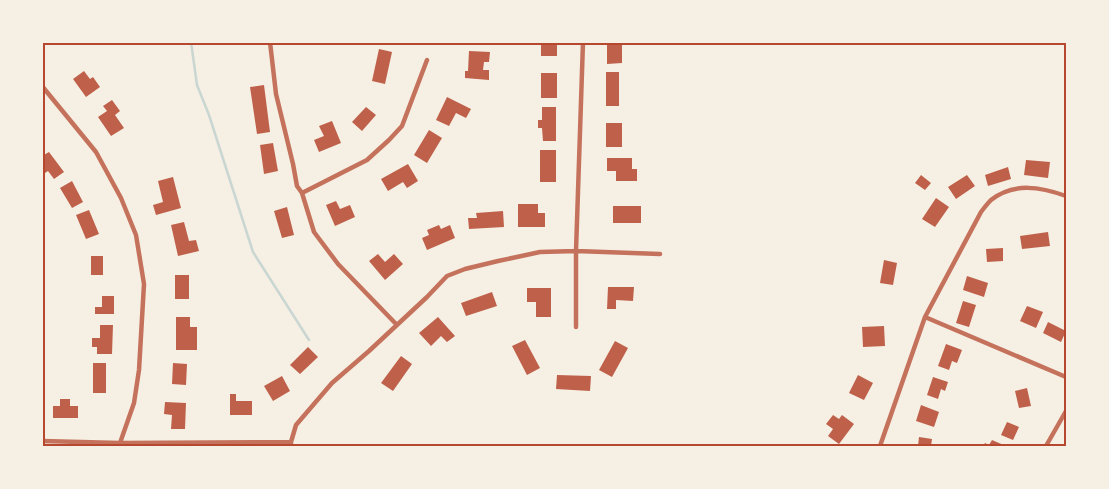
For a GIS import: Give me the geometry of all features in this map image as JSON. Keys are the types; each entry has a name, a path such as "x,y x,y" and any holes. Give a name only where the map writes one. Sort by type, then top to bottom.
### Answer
{"street":[{"path":"270,42 276,94 297,186 302,193 314,232 338,264 397,325"},
{"path":"576,327 576,251 583,42"},
{"path":"302,193 366,160 389,140 402,126 427,60"},
{"path":"42,86 96,152 121,198 136,235 144,284 139,370 134,403 120,443"},
{"path":"880,446 924,317 981,212 992,200 1004,193 1023,187 1050,190 1066,196"},
{"path":"42,441 291,444 296,425 332,383 397,325 447,276 465,269 540,252 576,251 660,254"},
{"path":"924,317 1066,377"},
{"path":"1046,446 1066,411"}],"building":[{"path":"541,42 557,42 557,56 541,56"},
{"path":"607,42 622,42 622,63 607,64"},
{"path":"379,49 392,52 385,84 372,81"},
{"path":"469,51 490,52 489,62 484,62 483,70 489,70 489,80 465,78 465,71 468,71"},
{"path":"84,71 90,79 93,77 100,87 86,97 73,79"},
{"path":"606,72 619,72 619,106 606,106"},
{"path":"541,73 557,73 557,98 541,98"},
{"path":"264,85 270,132 257,134 250,87"},
{"path":"447,97 471,109 466,118 456,113 449,126 436,120"},
{"path":"112,100 120,111 115,115 124,128 111,136 98,117 107,111 103,106"},
{"path":"366,107 376,115 362,131 352,122"},
{"path":"542,107 556,107 556,141 543,141 542,128 538,128 538,120 542,120"},
{"path":"332,121 341,143 319,152 314,140 324,136 319,126"},
{"path":"606,123 622,123 622,147 606,147"},
{"path":"429,130 442,138 427,163 414,155"},
{"path":"273,143 278,171 264,174 260,145"},
{"path":"540,150 556,150 556,182 540,182"},
{"path":"49,152 64,172 54,179 48,171 45,173 42,170 42,156"},
{"path":"607,158 632,158 632,169 637,169 637,181 616,181 616,171 607,171"},
{"path":"1026,160 1050,162 1048,178 1024,175"},
{"path":"408,164 418,181 407,188 403,182 388,191 381,179"},
{"path":"1008,167 1011,179 988,186 985,175"},
{"path":"921,175 931,183 925,190 915,183"},
{"path":"967,175 975,186 956,199 948,187"},
{"path":"173,177 181,208 156,215 153,205 163,202 158,181"},
{"path":"72,181 83,202 72,208 60,188"},
{"path":"936,198 949,207 935,227 922,219"},
{"path":"336,201 340,209 350,205 355,217 335,226 326,205"},
{"path":"518,204 538,204 538,213 545,213 545,227 518,227"},
{"path":"613,206 641,206 641,223 613,223"},
{"path":"287,207 294,235 282,238 274,211"},
{"path":"89,210 99,234 86,239 76,215"},
{"path":"503,211 504,227 469,229 468,218 477,218 476,213"},
{"path":"184,222 189,241 196,240 199,251 178,256 171,225"},
{"path":"439,225 441,229 450,225 455,238 427,250 422,238 429,235 427,230"},
{"path":"1048,232 1050,246 1022,249 1020,236"},
{"path":"1003,248 1003,261 987,262 986,249"},
{"path":"378,254 385,262 394,254 403,264 385,280 369,261"},
{"path":"91,256 103,256 103,275 91,275"},
{"path":"884,260 897,263 893,285 880,283"},
{"path":"175,275 189,275 189,299 175,299"},
{"path":"967,276 988,283 984,297 963,290"},
{"path":"608,287 634,287 633,301 616,300 616,309 607,309"},
{"path":"527,288 551,288 551,317 536,317 536,302 527,302"},
{"path":"492,292 497,306 466,316 461,303"},
{"path":"102,296 114,296 114,314 95,314 95,307 102,307"},
{"path":"963,301 976,305 969,327 956,323"},
{"path":"1027,306 1043,312 1036,328 1020,321"},
{"path":"176,317 190,317 190,327 197,327 197,350 176,350"},
{"path":"438,317 455,336 447,342 441,336 431,346 419,333"},
{"path":"1048,322 1066,331 1061,342 1043,333"},
{"path":"100,325 113,325 112,354 97,354 97,347 92,347 92,338 100,338"},
{"path":"884,326 885,346 863,347 862,327"},
{"path":"525,340 540,368 527,375 512,346"},
{"path":"615,341 628,348 612,377 599,370"},
{"path":"946,344 962,350 957,363 952,361 949,370 938,366"},
{"path":"308,347 318,357 300,374 290,365"},
{"path":"401,356 412,364 393,391 381,383"},
{"path":"93,363 106,363 106,393 93,393"},
{"path":"173,363 187,364 186,385 172,384"},
{"path":"557,375 591,376 590,391 556,389"},
{"path":"858,375 873,383 864,400 849,393"},
{"path":"282,376 290,391 273,401 264,386"},
{"path":"933,377 948,382 945,391 941,389 938,399 927,395"},
{"path":"1027,388 1031,406 1019,408 1015,391"},
{"path":"230,394 236,394 236,401 252,401 252,415 230,415"},
{"path":"60,399 70,399 70,406 78,406 78,418 53,418 53,406 60,406"},
{"path":"165,402 186,403 185,429 171,429 172,415 164,414"},
{"path":"921,405 939,412 934,427 916,421"},
{"path":"833,415 839,419 842,415 854,424 839,444 828,436 833,429 826,424"},
{"path":"1007,422 1019,427 1013,440 1001,435"},
{"path":"919,437 932,439 931,446 918,446"},
{"path":"992,440 1006,446 983,446 985,443 989,445"}],"waterway":[{"path":"191,42 197,85 209,115 253,252 309,340"}]}
